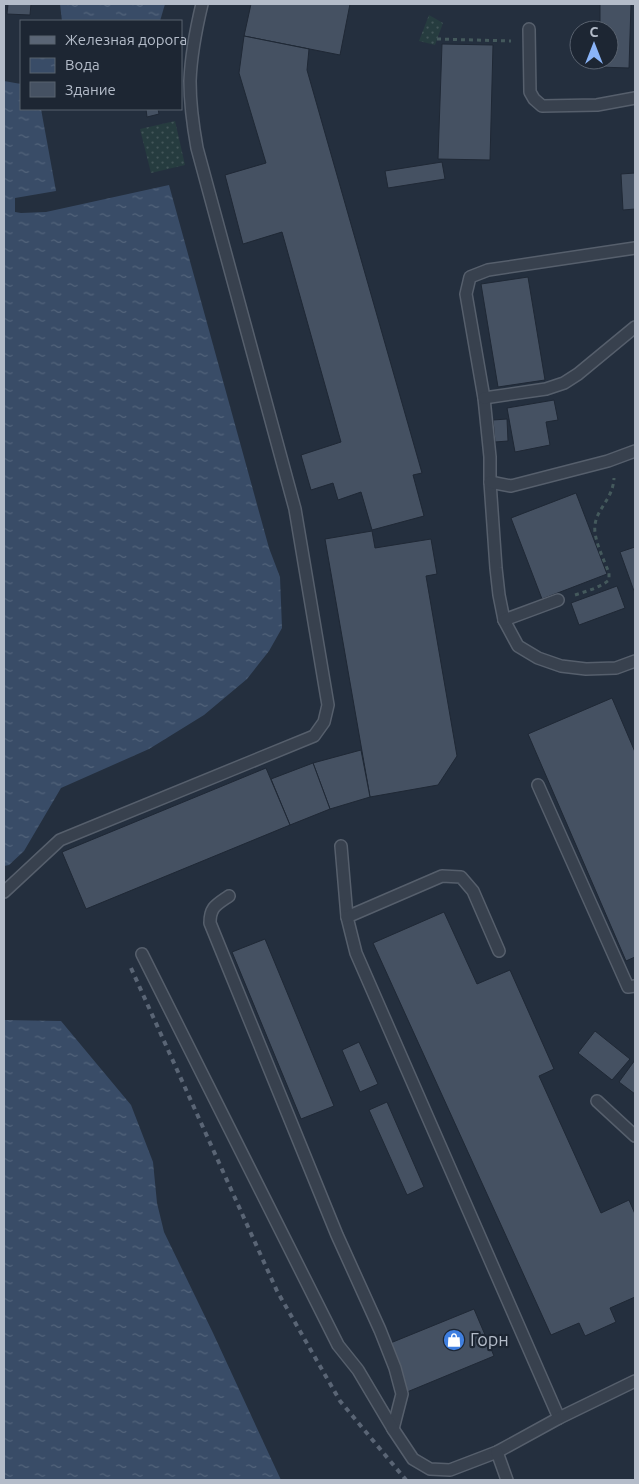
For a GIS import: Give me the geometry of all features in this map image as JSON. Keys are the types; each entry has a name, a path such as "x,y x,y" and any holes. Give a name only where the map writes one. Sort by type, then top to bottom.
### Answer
{"lane":[{"path":"4,892 60,840 314,736 324,722 328,705 295,509 197,148 190,81 196,29 202,4"},
{"path":"529,29 530,92 534,99 542,106 597,105 635,98"},
{"path":"635,248 488,270 470,277 466,294 484,398 490,457 496,568 504,620 518,646 538,658 561,666 586,669 616,668 635,661"},
{"path":"484,398 546,389 564,384 635,327"},
{"path":"490,482 510,486 608,461 635,451"},
{"path":"504,620 558,600"},
{"path":"538,786 628,987 635,986"},
{"path":"342,846 346,917 356,953 559,1418"},
{"path":"346,917 442,876 461,877 473,891 499,951"},
{"path":"230,896 216,905 210,914 210,923 337,1235 395,1368 402,1394 393,1429"},
{"path":"142,954 338,1345 358,1370 393,1429 414,1459 430,1469 450,1470 497,1452 559,1418 635,1381"},
{"path":"597,1101 635,1136"},
{"path":"497,1452 507,1480"}],"path":[{"path":"437,39 529,42"},
{"path":"558,600 591,590 609,580 609,573 595,532 595,523 610,495 614,480 608,461"}],"green space":[{"path":"429,15 443,23 435,45 419,41"},
{"path":"175,121 185,165 151,173 140,129"}],"water":[{"path":"60,4 165,4 160,20 62,20"},
{"path":"4,81 20,84 20,110 41,110 56,191 15,198 15,212 46,212 169,185 269,548 280,577 282,628 269,651 247,679 204,715 149,749 61,788 24,851 9,865 4,866"},
{"path":"4,1020 61,1021 131,1105 153,1162 157,1203 164,1232 281,1480 4,1480"}],"building":[{"path":"8,4 31,4 30,15 7,14"},
{"path":"251,4 350,4 340,55 244,36"},
{"path":"600,4 631,4 629,68 619,68 619,20 600,20"},
{"path":"244,36 309,49 307,70 422,473 413,475 424,516 372,530 361,492 338,500 333,483 311,490 301,455 341,442 282,232 243,244 225,175 266,163 239,73"},
{"path":"442,44 493,45 490,160 438,159"},
{"path":"146,110 158,110 159,114 147,117"},
{"path":"442,162 445,179 388,188 385,171"},
{"path":"635,173 635,209 623,210 621,174"},
{"path":"528,277 545,380 498,387 481,284"},
{"path":"554,400 558,420 546,422 550,445 515,452 507,408"},
{"path":"507,419 508,441 495,442 493,420"},
{"path":"576,493 607,574 542,599 511,518"},
{"path":"372,531 375,548 431,539 437,574 426,576 457,756 438,785 370,797 325,539"},
{"path":"635,547 635,591 634,591 620,552"},
{"path":"617,586 625,608 579,625 571,603"},
{"path":"612,698 635,752 635,957 626,961 528,734"},
{"path":"361,750 370,797 330,809 313,763"},
{"path":"313,763 330,809 290,825 271,779"},
{"path":"266,768 290,825 86,909 62,852"},
{"path":"444,912 477,984 510,970 554,1069 539,1076 601,1213 629,1200 635,1214 635,1297 610,1308 616,1322 585,1336 579,1323 551,1335 373,943"},
{"path":"265,939 334,1106 301,1119 232,952"},
{"path":"595,1031 630,1059 612,1080 578,1053"},
{"path":"359,1042 378,1084 360,1092 342,1050"},
{"path":"635,1060 635,1094 619,1082"},
{"path":"387,1102 424,1187 407,1195 369,1110"},
{"path":"474,1309 494,1356 407,1392 388,1344"}],"railway":[{"path":"131,968 277,1291 340,1401 406,1480"}],"place":[{"name":"Горн","path":"454,1340"}]}
